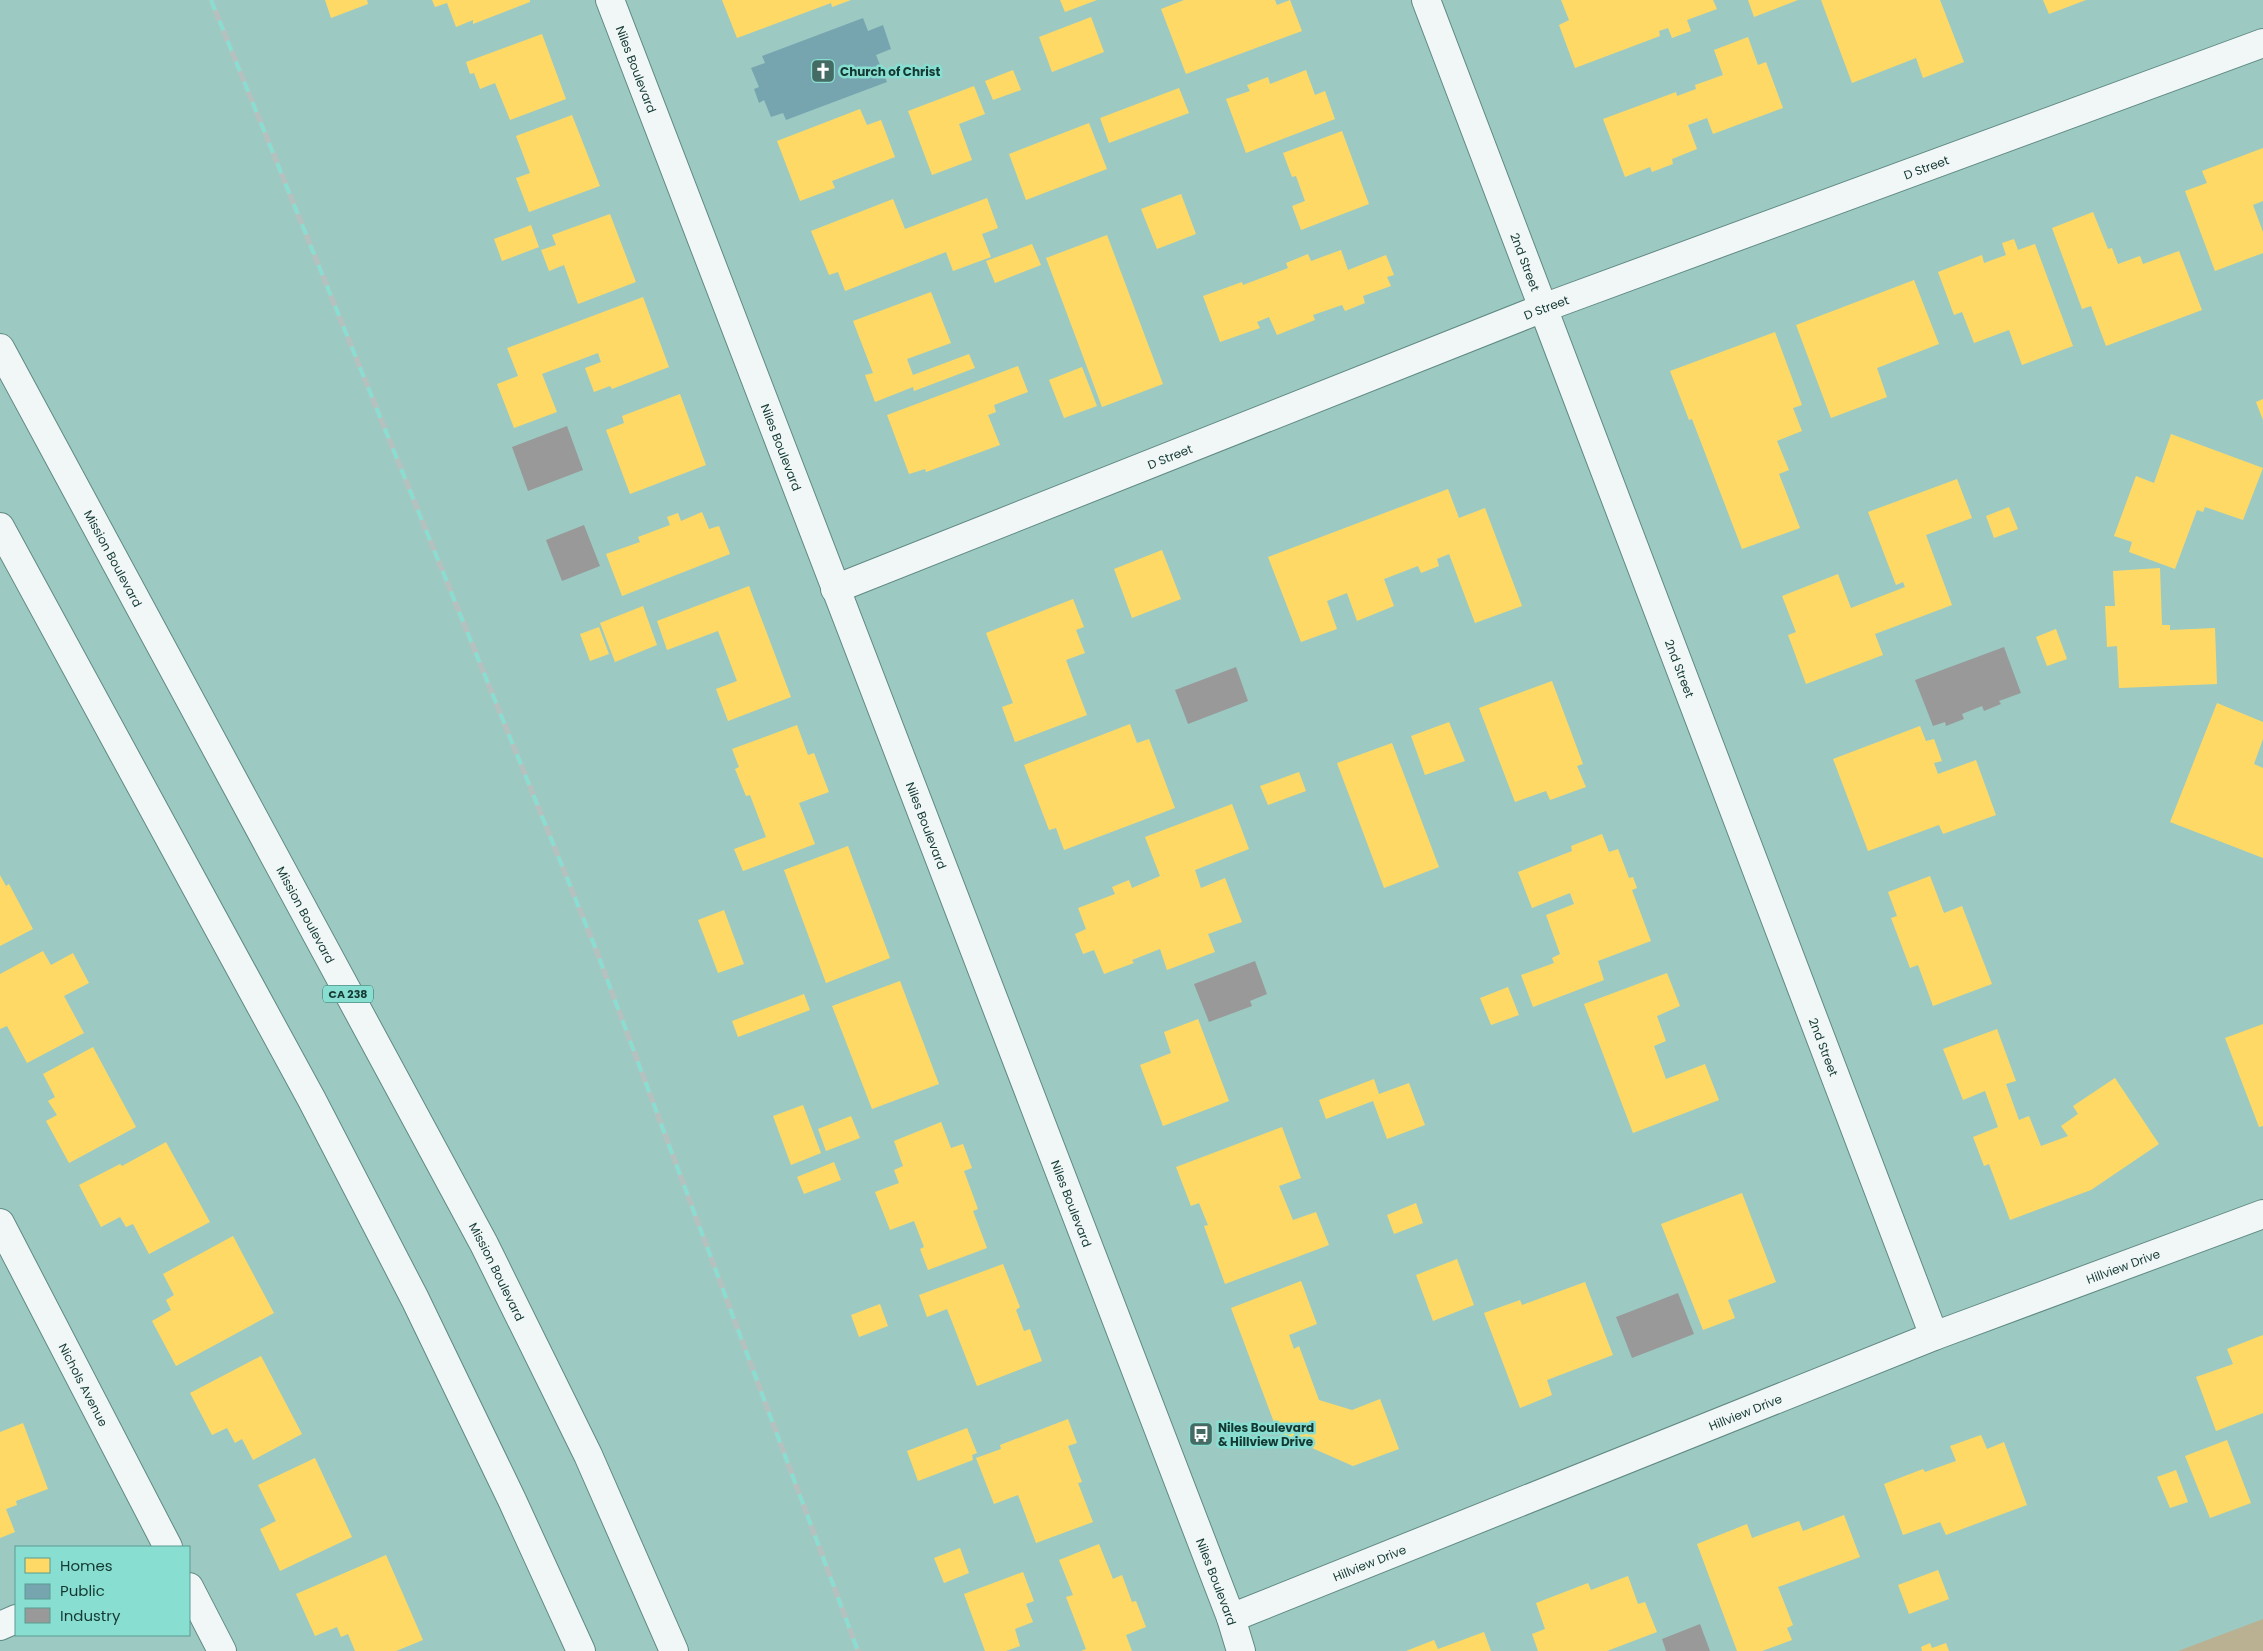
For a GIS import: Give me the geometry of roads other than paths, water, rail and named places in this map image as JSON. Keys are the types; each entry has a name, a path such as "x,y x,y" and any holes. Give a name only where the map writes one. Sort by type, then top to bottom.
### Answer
{"street":[{"name":"Niles Boulevard","path":"610,0 1231,1618 1241,1651"},
{"name":"2nd Street","path":"1426,0 1934,1336"},
{"name":"D Street","path":"835,589 1543,308 2263,43"},
{"name":"Mission Boulevard","path":"0,348 484,1244 588,1455 674,1651"},
{"path":"0,527 312,1100 415,1299 512,1500 581,1651"},
{"name":"Hillview Drive","path":"1231,1618 1934,1336 2263,1214"},
{"name":"Nichols Avenue","path":"0,1223 167,1546"},
{"path":"190,1589 222,1651"},
{"path":"0,1626 15,1619"}],"railway":[{"path":"211,0 595,947 858,1651"}],"place":[{"name":"Church of Christ","path":"823,71"},
{"name":"Niles Boulevard & Hillview Drive","path":"1201,1434"}]}
